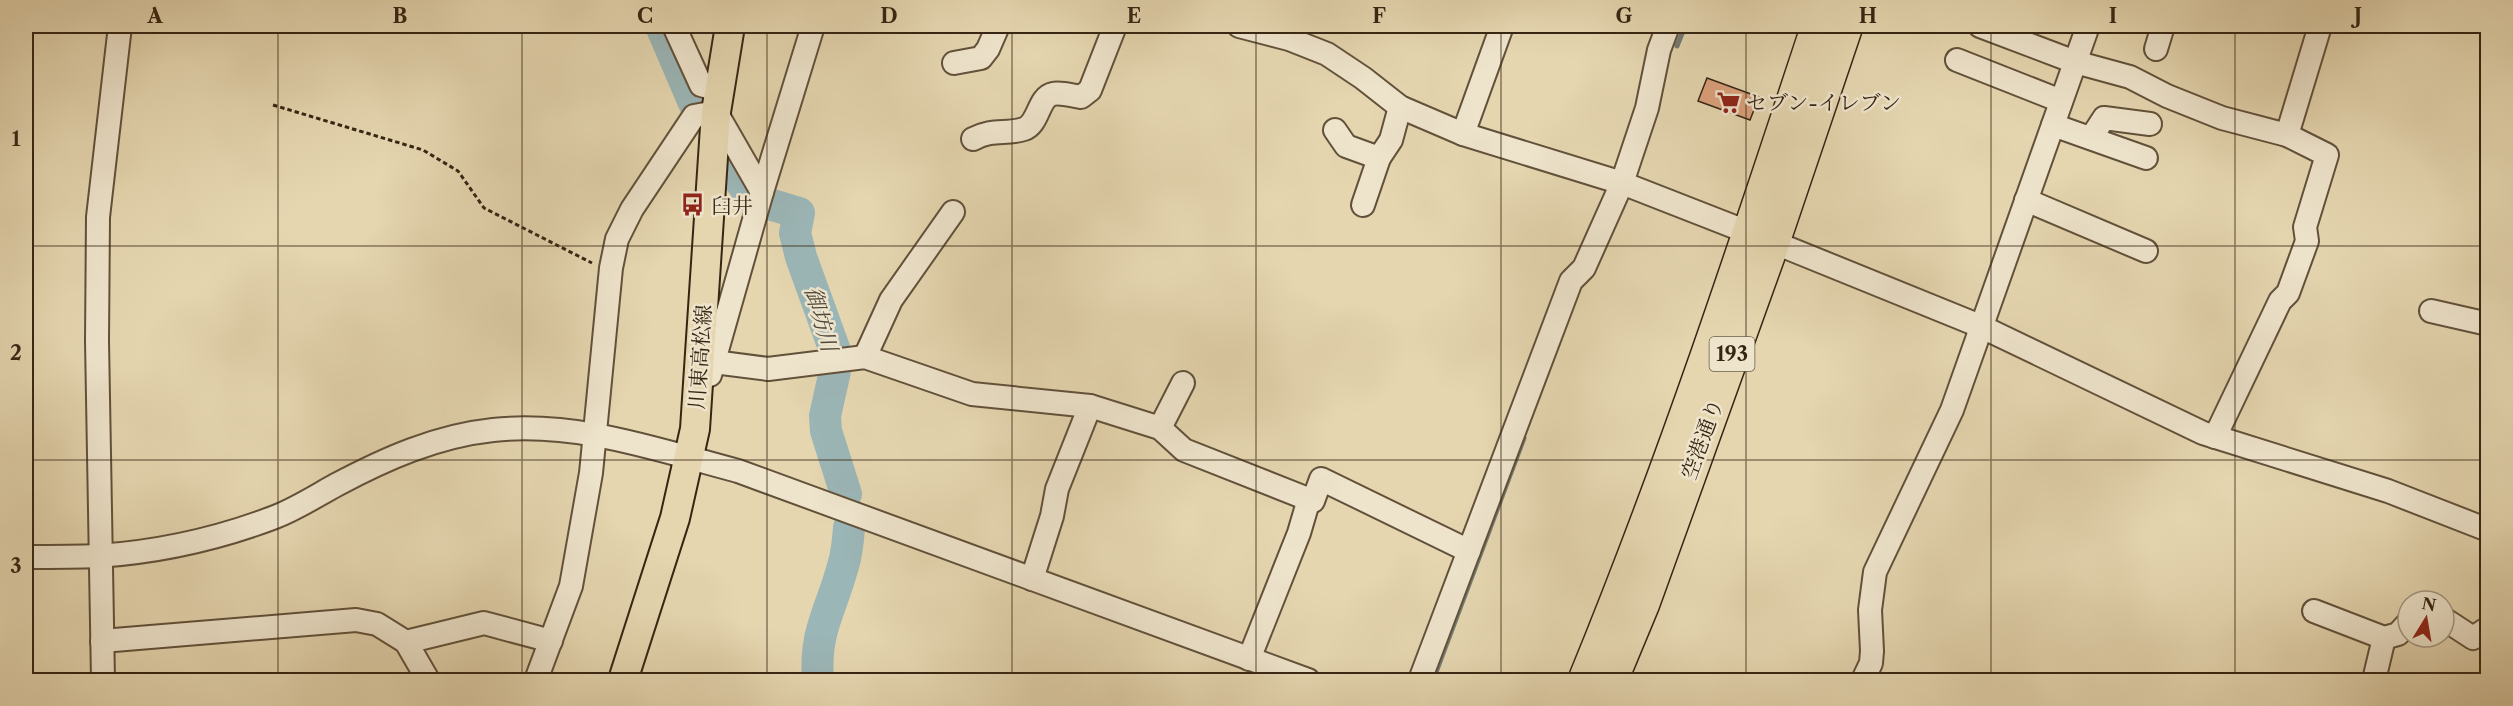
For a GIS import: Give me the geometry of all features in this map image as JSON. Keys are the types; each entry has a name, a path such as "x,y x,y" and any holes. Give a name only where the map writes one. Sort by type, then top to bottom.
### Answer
{"highway":[{"name":"空港通り","path":"1611,681 1643,603 1761,237 1818,26"},
{"name":"空港通り","path":"1585,681 1846,26"}],"main road":[{"name":"川東高松線","path":"623,681 675,519 695,429 718,101 730,26"}],"street":[{"path":"103,681 99,556 98,217 120,26"},
{"path":"674,26 701,85 718,101 762,192"},
{"path":"695,429 762,192 813,26"},
{"path":"954,63 981,58 988,49 998,26"},
{"path":"973,139 985,133 1025,129 1034,121 1047,97 1054,93 1081,97 1090,90 1115,26"},
{"path":"1239,26 1289,39 1327,54 1400,107 1463,134 1622,183 1761,237 1980,326 2215,437 2484,523"},
{"path":"1463,134 1502,26"},
{"path":"1420,681 1571,281 1584,268 1622,183 1647,108 1659,50 1668,26"},
{"path":"1980,26 2075,62 2130,77 2167,96 2222,118 2287,135 2327,155 2305,227 2307,240 2288,293 2280,301 2215,437"},
{"path":"1866,680 1872,651 1870,610 1875,572 1952,410 2088,26"},
{"path":"2156,49 2163,26"},
{"path":"2287,135 2320,26"},
{"path":"1957,60 2061,101"},
{"path":"536,681 571,586 591,473 611,268 617,239 632,209 693,116 718,101"},
{"path":"1363,205 1379,158 1391,140 1400,107"},
{"path":"2091,138 2104,118 2150,124"},
{"path":"2053,124 2146,158"},
{"path":"1335,130 1346,146 1379,158"},
{"path":"2026,200 2146,251"},
{"path":"865,357 891,300 953,212"},
{"path":"2431,311 2487,324"},
{"path":"714,362 768,369 865,357 972,394 1090,406 1160,428 1184,450 1312,501 1321,479 1469,551"},
{"path":"1160,428 1183,382"},
{"path":"1032,579 1052,516 1057,489 1090,406"},
{"path":"26,557 99,556 216,536 278,516 373,466 411,449 451,436 494,429 540,428 593,434 738,471 1308,681"},
{"path":"1249,659 1299,533 1309,499"},
{"path":"2313,611 2384,638 2396,635"},
{"path":"102,641 356,620 377,624 406,642 428,681"},
{"path":"406,642 484,623 550,641"},
{"path":"2456,627 2473,638 2487,628"},
{"path":"2374,681 2384,638"}],"path":[{"path":"273,105 423,150 458,171 484,208 595,265 611,268"}],"building":[{"path":"1707,78 1759,97 1750,120 1698,101"}],"waterway":[{"name":"御坊川","path":"661,26 694,103"},
{"path":"1677,46 1685,26"},
{"name":"御坊川","path":"733,171 753,199"},
{"name":"御坊川","path":"766,203 799,213 795,233 801,257 834,348 835,371 825,416 826,431 846,494"},
{"path":"1433,680 1524,438"},
{"name":"御坊川","path":"818,680 817,663 821,634 844,561 849,528"}],"place":[{"name":"セブン-イレブン","path":"1728,102"},
{"name":"臼井","path":"693,205"}]}
